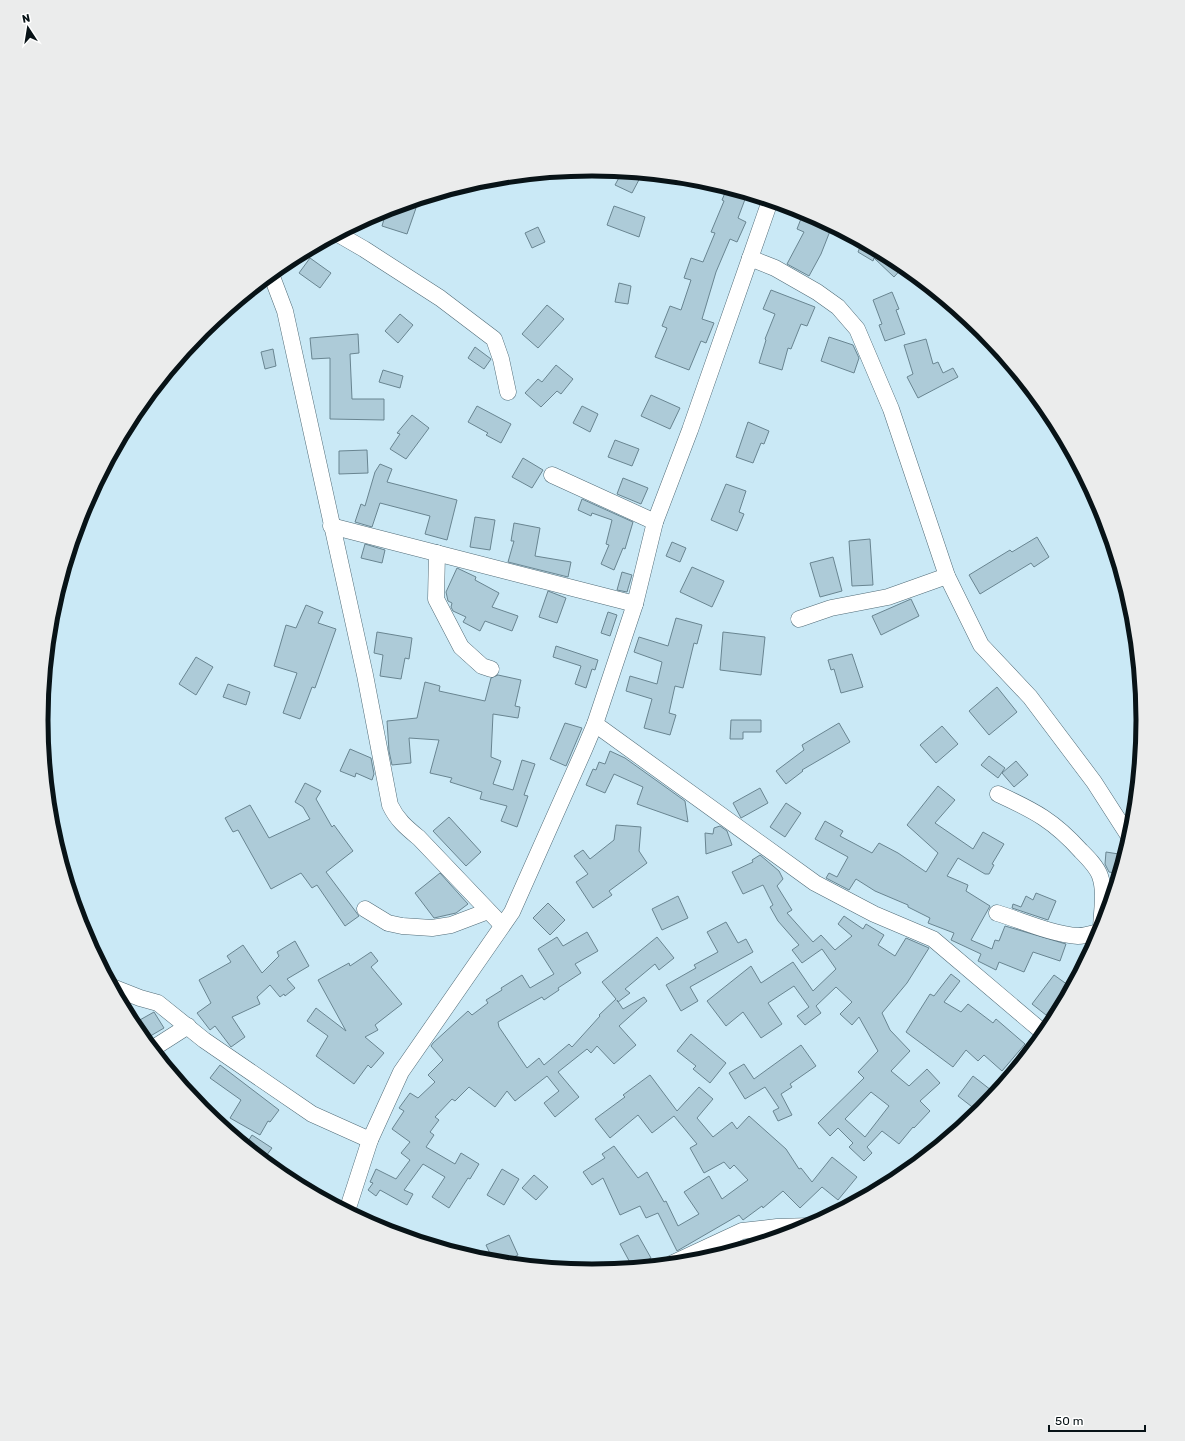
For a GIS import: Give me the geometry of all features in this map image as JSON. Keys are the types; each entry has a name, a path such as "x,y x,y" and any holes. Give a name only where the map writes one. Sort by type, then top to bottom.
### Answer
{"street":[{"path":"349,1207 370,1140 401,1072 512,912 595,724 635,604 655,522 690,430 769,205"},
{"path":"343,237 440,298 494,339 501,359 508,392"},
{"path":"750,258 775,268 817,292 838,308 857,329 892,409 947,576 981,645 1030,697 1094,782 1126,831"},
{"path":"273,280 285,311 331,526 365,675 390,805 395,816 405,827 419,838 502,925"},
{"path":"552,475 655,522"},
{"path":"331,526 635,604"},
{"path":"437,553 436,599 461,647 482,666 491,669"},
{"path":"799,619 831,608 888,597 947,576"},
{"path":"595,724 816,884 874,914 934,939 1040,1030"},
{"path":"998,794 1034,810 1062,830 1089,860 1100,876 1105,904"},
{"path":"365,909 388,923 402,926 432,928 451,925 488,911"},
{"path":"997,913 1078,936 1094,933"},
{"path":"119,990 158,1003 204,1040 312,1114 370,1140"},
{"path":"157,1046 188,1026"},
{"path":"687,1257 742,1231 794,1226"}],"building":[{"path":"619,177 640,178 632,193 615,185"},
{"path":"725,193 745,199 738,218 746,222 737,242 730,239 716,272 702,319 714,323 706,343 701,341 689,370 655,357 667,328 662,326 670,306 681,310 691,280 684,278 691,258 703,262 715,233 711,232 724,201 722,200"},
{"path":"614,206 645,217 639,237 607,225"},
{"path":"412,207 416,208 407,234 382,226 385,217"},
{"path":"802,217 830,231 821,254 809,276 787,264 804,232 797,229"},
{"path":"538,227 545,242 532,248 525,233"},
{"path":"860,246 899,271 894,277 874,258 873,261 858,252"},
{"path":"310,258 331,273 320,288 299,273"},
{"path":"619,283 631,286 628,304 615,302"},
{"path":"771,290 815,307 807,326 801,324 791,349 788,348 782,370 759,363 766,340 765,339 775,314 763,309"},
{"path":"892,292 899,309 896,310 905,334 885,341 879,325 882,324 873,300"},
{"path":"547,305 564,319 538,348 522,334"},
{"path":"400,314 413,325 398,343 385,331"},
{"path":"358,334 359,353 350,354 352,399 384,399 384,420 330,419 330,358 312,359 310,338"},
{"path":"829,337 853,345 859,358 854,373 821,361"},
{"path":"926,339 933,364 938,362 943,373 953,368 958,377 918,398 907,377 913,374 904,345"},
{"path":"475,347 491,359 484,369 468,358"},
{"path":"273,349 276,366 265,369 261,352"},
{"path":"556,365 573,379 561,394 557,391 541,407 525,393 538,379 542,382"},
{"path":"383,370 403,376 400,388 379,382"},
{"path":"651,395 680,408 670,429 641,416"},
{"path":"477,406 511,424 501,443 486,435 488,433 468,422"},
{"path":"582,406 598,414 590,432 573,423"},
{"path":"412,415 429,428 406,459 390,449 400,434 397,433"},
{"path":"748,422 769,431 764,444 761,443 753,463 736,457"},
{"path":"615,440 639,449 632,466 608,457"},
{"path":"367,450 368,473 339,474 339,451"},
{"path":"523,458 543,470 532,488 512,477"},
{"path":"380,464 392,469 387,482 457,500 447,540 425,534 430,516 380,503 372,527 355,522 361,504 365,506 375,472"},
{"path":"623,478 648,488 641,504 617,494"},
{"path":"726,484 746,491 739,512 744,514 737,531 711,520"},
{"path":"582,499 633,522 625,549 623,548 614,570 601,564 609,545 606,544 612,520 592,513 591,516 578,510"},
{"path":"475,517 495,520 490,550 470,547"},
{"path":"514,523 540,528 535,556 571,562 568,577 508,562 514,541 511,541"},
{"path":"1037,537 1049,557 1034,567 1031,563 980,594 969,575 1010,550 1012,552"},
{"path":"870,539 873,585 852,586 849,541"},
{"path":"672,542 686,548 680,562 666,556"},
{"path":"365,544 385,550 382,563 361,558"},
{"path":"833,557 842,591 820,597 810,563"},
{"path":"692,567 724,581 712,607 680,592"},
{"path":"457,568 476,577 475,580 499,593 492,607 518,616 512,631 485,621 480,631 463,622 466,617 453,611 451,607 452,603 448,601 446,592"},
{"path":"622,572 632,575 627,592 617,590"},
{"path":"548,591 566,598 557,623 539,617"},
{"path":"911,599 919,616 881,635 872,616"},
{"path":"306,605 323,612 318,623 336,629 315,688 312,687 300,719 283,713 297,673 274,666 286,625 296,628"},
{"path":"608,612 617,615 610,636 601,633"},
{"path":"676,618 702,625 697,644 694,643 683,688 675,686 669,713 676,715 670,735 644,728 652,699 626,691 630,676 657,684 662,662 634,652 639,637 668,646"},
{"path":"377,632 412,638 409,659 405,658 401,679 380,676 383,655 374,653"},
{"path":"723,632 765,637 761,675 720,670"},
{"path":"556,646 598,660 595,670 592,669 586,688 575,684 581,666 553,657"},
{"path":"852,654 863,687 841,693 834,669 831,670 828,660"},
{"path":"196,657 213,667 196,695 179,684"},
{"path":"498,675 521,680 515,706 520,707 518,718 493,714 491,757 501,761 493,784 513,790 522,760 535,764 524,795 528,796 517,827 501,821 507,806 480,799 482,792 450,782 452,778 430,773 439,740 409,738 411,763 392,765 389,751 387,721 417,718 425,682 440,686 439,691 485,701 491,678"},
{"path":"228,684 250,692 246,705 223,697"},
{"path":"997,687 1017,712 989,735 969,711"},
{"path":"731,720 761,720 761,732 743,732 743,739 730,739"},
{"path":"565,723 582,728 566,766 550,759"},
{"path":"839,723 850,742 802,770 803,771 786,784 776,771 804,750 802,745"},
{"path":"942,726 958,744 936,763 920,745"},
{"path":"350,749 371,758 374,774 372,780 356,773 355,777 340,771"},
{"path":"610,751 625,758 685,801 688,822 637,804 643,787 614,774 605,793 586,785 593,769 596,770 599,762 605,764"},
{"path":"989,756 1005,768 998,778 981,765"},
{"path":"1016,761 1028,775 1014,787 1002,773"},
{"path":"305,783 321,791 316,799 332,827 334,825 353,851 326,872 359,916 345,926 317,885 312,888 301,873 271,889 238,830 233,832 225,818 250,805 269,838 310,819 303,807 295,802"},
{"path":"938,786 955,800 935,823 973,849 983,832 1004,844 992,864 994,865 989,874 985,874 958,858 947,876 968,885 966,891 990,906 971,940 992,949 995,940 999,941 1005,926 1066,944 1060,961 1033,952 1024,972 999,962 996,970 978,961 981,954 951,940 954,933 928,923 930,918 908,907 908,905 875,891 856,879 849,890 826,878 829,873 837,877 848,857 815,839 825,821 843,831 840,836 872,853 879,843 898,853 926,872 938,853 907,825"},
{"path":"760,788 768,803 741,818 733,803"},
{"path":"786,803 801,813 785,837 770,827"},
{"path":"449,817 481,852 466,866 433,831"},
{"path":"616,825 641,827 639,851 647,863 609,891 612,895 593,908 576,882 588,874 574,856 583,850 590,859 614,840"},
{"path":"720,826 727,831 732,845 706,854 705,833 713,834 714,828"},
{"path":"1106,852 1120,854 1115,873 1109,872 1105,864"},
{"path":"760,855 779,871 783,879 777,886 792,910 787,913 813,942 821,935 835,950 852,936 838,924 844,916 863,929 866,924 884,935 878,945 895,956 906,938 929,948 907,983 882,1013 890,1030 910,1051 891,1071 909,1086 927,1069 940,1083 920,1101 930,1111 914,1128 913,1127 899,1144 882,1131 867,1147 872,1153 864,1161 849,1147 853,1143 838,1128 830,1136 818,1123 864,1078 858,1072 878,1051 859,1017 852,1025 840,1014 852,1002 836,987 816,1006 821,1013 805,1025 797,1016 809,1007 794,986 768,1003 782,1024 761,1038 743,1012 726,1026 707,1001 751,966 761,983 793,962 813,991 836,969 822,949 802,963 792,950 799,945 778,921 770,907 773,905 763,885 743,894 732,872 753,862 752,860","holes":["871,1092 889,1106 865,1137 845,1119"]},
{"path":"440,873 468,904 456,913 434,918 415,893"},
{"path":"1036,893 1056,901 1048,920 1012,908 1013,904 1021,907 1026,896 1033,900"},
{"path":"678,896 688,918 662,930 652,909"},
{"path":"548,903 565,920 550,935 533,918"},
{"path":"726,922 738,943 746,939 753,952 690,987 698,1001 681,1011 666,985 696,968 694,965 718,952 707,932"},
{"path":"587,932 598,951 575,964 581,973 558,988 559,990 544,1000 542,997 498,1022 499,1027 527,1068 539,1058 544,1065 569,1044 572,1047 600,1016 599,1015 616,999 602,982 657,937 674,958 659,970 655,964 625,989 630,993 618,1002 623,1009 644,997 647,1001 619,1026 636,1045 614,1064 597,1046 591,1053 587,1049 558,1072 579,1097 555,1117 544,1103 559,1091 547,1076 515,1101 507,1091 495,1107 469,1087 455,1101 452,1099 435,1117 439,1120 430,1132 434,1135 426,1147 455,1164 461,1153 479,1164 470,1179 468,1178 449,1208 432,1197 445,1177 423,1164 404,1190 413,1194 407,1205 380,1190 376,1196 368,1190 373,1183 370,1182 376,1169 396,1179 410,1160 401,1153 410,1142 392,1129 404,1111 399,1108 410,1093 418,1098 435,1082 428,1075 443,1060 431,1046 433,1043 468,1011 472,1015 488,1003 486,1000 502,990 501,988 522,975 530,988 554,974 538,949 557,937 563,946"},
{"path":"295,941 309,966 287,979 295,988 285,996 284,994 280,997 270,985 257,997 260,1004 232,1017 245,1037 231,1047 215,1026 210,1030 197,1013 211,1003 199,980 231,962 227,956 243,945 262,973 279,956 277,952"},
{"path":"371,952 378,961 371,967 402,1004 375,1025 378,1030 365,1037 384,1053 371,1068 368,1065 354,1084 316,1056 328,1036 307,1021 316,1008 346,1031 318,980 349,963 350,966"},
{"path":"951,974 960,981 944,1002 961,1012 968,1004 993,1023 996,1019 1025,1044 1002,1071 984,1055 978,1061 966,1050 953,1067 906,1032 930,994 934,996"},
{"path":"1054,975 1068,985 1046,1015 1032,1004"},
{"path":"154,1012 164,1028 150,1036 139,1021"},
{"path":"691,1034 726,1063 710,1083 693,1069 696,1066 677,1051"},
{"path":"801,1045 816,1066 790,1084 792,1087 781,1094 792,1115 778,1121 773,1111 779,1108 765,1087 745,1099 729,1073 744,1064 754,1079"},
{"path":"220,1065 279,1110 270,1122 268,1121 260,1135 230,1118 241,1100 210,1078"},
{"path":"650,1075 677,1111 699,1087 713,1099 697,1118 713,1137 732,1122 737,1129 749,1116 786,1149 799,1169 801,1168 812,1182 832,1157 857,1177 838,1200 822,1187 800,1208 783,1191 763,1208 762,1206 743,1220 739,1215 677,1251 658,1213 646,1218 640,1206 620,1215 603,1178 592,1185 583,1172 605,1158 602,1154 614,1146 638,1178 647,1172 664,1202 666,1201 678,1226 699,1214 684,1192 709,1176 722,1199 748,1180 734,1165 730,1169 724,1162 704,1173 690,1148 697,1144 674,1116 652,1133 638,1115 610,1138 595,1119 625,1097 623,1095"},
{"path":"973,1076 992,1091 975,1109 958,1096"},
{"path":"252,1135 272,1148 266,1156 248,1142"},
{"path":"502,1169 519,1179 504,1205 487,1195"},
{"path":"534,1175 548,1187 536,1200 522,1188"},
{"path":"509,1235 518,1255 511,1259 491,1256 486,1245"},
{"path":"638,1235 651,1258 643,1262 631,1264 620,1244"}]}
